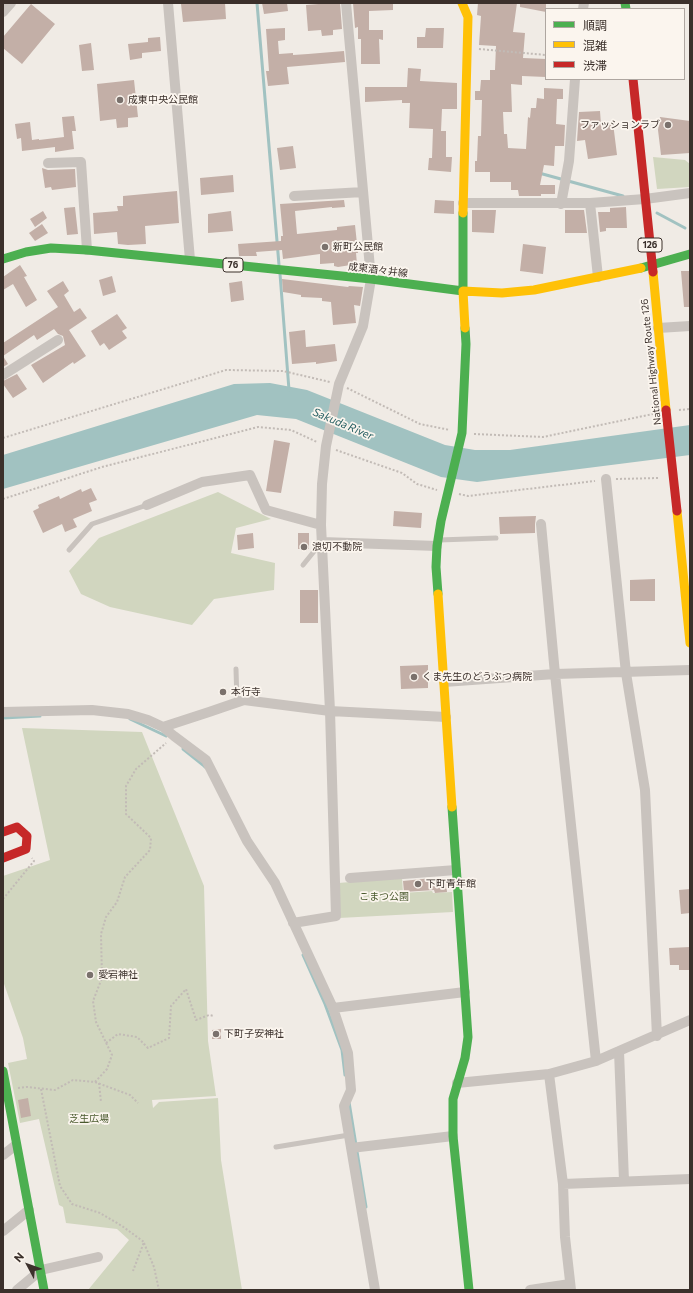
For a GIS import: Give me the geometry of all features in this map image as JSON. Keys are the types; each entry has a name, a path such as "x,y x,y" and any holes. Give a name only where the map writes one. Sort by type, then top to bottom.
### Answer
{"main road":[{"path":"462,3 468,17 463,202 463,291 466,344 464,394 462,433 447,493 437,543 436,567 468,1038 465,1058 453,1099 453,1136 468,1290"},
{"name":"National Highway Route 126","path":"633,80 690,643"},
{"name":"成東酒々井線","path":"3,259 26,252 51,248 87,250 371,279 463,291 502,293 534,290 652,266 690,254"},
{"path":"3,832 17,828 27,836 26,849 3,858"},
{"path":"3,1071 44,1290"}],"street":[{"path":"3,12 11,3"},
{"path":"168,3 190,260"},
{"path":"293,923 336,916 330,711 321,524 322,484 326,446 339,384 363,326 371,279 346,3"},
{"path":"561,204 568,161 575,80"},
{"path":"48,163 82,162 87,250"},
{"path":"294,196 363,192"},
{"path":"463,202 561,204 590,203 645,199 690,193"},
{"path":"590,203 598,277"},
{"path":"658,328 690,326"},
{"path":"3,375 58,340"},
{"path":"147,505 202,482 250,475 266,510 321,524"},
{"path":"606,479 626,673 645,790 656,1036"},
{"path":"541,524 555,674 596,1061"},
{"path":"322,542 437,543"},
{"path":"444,682 555,674 690,670"},
{"path":"163,727 244,700 330,711 446,717"},
{"path":"3,712 92,710 128,714 148,720 163,727 206,760 247,841 275,883 333,1008 348,1053 351,1090 344,1106 349,1136 355,1148 375,1290"},
{"path":"350,878 456,870"},
{"path":"333,1008 465,992"},
{"path":"457,1083 549,1074 596,1061 690,1020"},
{"path":"619,1051 624,1181"},
{"path":"530,1290 571,1287 565,1237 563,1184 549,1074"},
{"path":"355,1148 453,1136"},
{"path":"3,1155 16,1145"},
{"path":"563,1184 690,1179"},
{"path":"3,1231 29,1210"},
{"path":"17,1290 41,1270 98,1257"}],"lane":[{"path":"69,550 92,524 147,505"},
{"path":"437,543 496,538"},
{"path":"303,565 322,542"},
{"path":"236,669 237,702"},
{"path":"276,1147 349,1136"}],"path":[{"path":"466,48 545,55"},
{"path":"3,499 102,467 258,427 291,430 326,446 402,473 417,484 447,493 468,496 606,479 674,477"},
{"path":"95,1082 107,1069 112,1055 96,1022 93,1001 102,978 100,934 106,917 116,902 126,877 150,850 151,838 126,814 126,786 136,769 168,741"},
{"path":"3,900 34,861 26,849"},
{"path":"106,1043 118,1034 137,1038 148,1048 169,1038 171,1006 186,989 196,1020 209,1015 214,1016"},
{"path":"7,1090 27,1087 55,1090 73,1080 95,1082 130,1094 138,1103"},
{"path":"99,1083 101,1102"},
{"path":"40,1089 60,1186 72,1204 100,1213 122,1226 144,1242 154,1267 159,1290"},
{"path":"133,1272 144,1242"}],"green space":[{"path":"653,157 685,160 690,164 690,187 657,189"},
{"path":"218,492 271,519 236,528 231,553 275,563 274,590 214,599 192,625 110,607 81,594 69,571 99,538"},
{"name":"芝生広場","path":"22,728 142,732 204,886 208,1041 216,1096 152,1100 153,1108 159,1102 218,1098 221,1160 242,1290 88,1290 129,1240 117,1229 66,1223 63,1207 59,1205 39,1119 20,1123 8,1063 27,1059 23,1038 3,981 3,876 50,860"},
{"name":"こまつ公園","path":"402,878 403,893 432,891 433,893 452,892 453,912 339,918 338,883"}],"water":[{"name":"Sakuda River","path":"270,383 307,390 445,445 475,450 510,450 690,425 690,455 477,482 441,477 296,419 257,415 3,489 3,455 234,384"}],"building":[{"path":"225,3 226,19 183,22 181,4"},
{"path":"262,3 287,3 288,11 264,14"},
{"path":"340,3 342,29 333,30 333,35 322,36 321,30 308,31 306,5"},
{"path":"353,3 393,3 393,10 369,11 369,30 383,30 383,40 379,39 380,64 361,64 361,39 358,39 358,27 355,28"},
{"path":"478,3 517,3 513,32 525,33 523,58 545,59 545,77 522,76 522,85 511,84 512,112 503,112 504,134 507,134 508,148 526,149 528,117 530,118 531,108 536,108 537,98 544,99 544,88 563,89 563,99 557,99 556,124 565,125 564,146 555,146 554,166 544,165 540,185 555,185 555,194 541,194 541,196 519,196 518,190 511,190 511,182 490,182 490,172 475,172 478,136 481,136 482,100 475,100 475,91 480,91 481,80 490,80 490,70 495,70 496,46 479,45 481,16 477,15"},
{"path":"520,3 546,3 545,12 520,7"},
{"path":"31,4 55,24 22,64 3,48 3,37"},
{"path":"285,28 285,40 278,41 279,54 293,53 293,55 344,51 345,62 287,67 289,84 268,86 266,71 269,71 266,29"},
{"path":"426,28 444,28 443,48 417,48 417,37 425,37"},
{"path":"160,37 161,51 142,53 142,58 130,60 128,44 148,42 148,38"},
{"path":"91,43 94,70 82,71 79,45"},
{"path":"408,68 421,69 420,81 457,83 457,109 442,109 441,131 446,131 446,157 452,157 451,172 428,170 429,158 432,158 433,129 409,128 410,103 402,103 402,100 365,102 365,87 407,87"},
{"name":"成東中央公民館","path":"134,80 138,117 128,118 128,127 117,128 116,119 100,121 97,84"},
{"path":"600,111 601,125 613,123 617,155 588,159 585,140 577,141 579,112"},
{"path":"74,116 76,131 72,131 74,149 55,152 55,147 22,151 21,138 17,139 15,124 30,122 32,140 64,137 62,117"},
{"path":"660,117 690,121 690,153 661,155 658,130"},
{"path":"293,146 296,168 280,170 277,148"},
{"path":"42,168 48,170 75,169 76,187 52,190 51,187 45,188"},
{"path":"233,175 234,192 201,195 200,178"},
{"path":"177,191 179,223 145,226 146,244 118,244 117,232 94,234 93,213 118,211 117,206 123,206 123,196"},
{"path":"344,200 345,207 295,211 297,234 337,230 337,227 355,225 358,253 356,253 357,264 338,267 334,266 334,263 320,264 320,254 283,259 282,250 256,252 257,256 239,256 238,244 281,241 281,236 283,236 280,204"},
{"path":"435,200 454,201 454,214 434,213"},
{"path":"75,207 78,234 67,235 64,208"},
{"path":"626,207 627,228 606,228 606,231 600,232 598,212 610,212 610,208"},
{"path":"472,210 496,210 494,233 472,232"},
{"path":"565,210 584,210 587,233 565,233"},
{"path":"43,211 47,218 35,227 30,219"},
{"path":"231,211 233,231 208,233 208,214"},
{"path":"42,224 48,233 35,241 29,233"},
{"path":"523,244 546,247 543,274 520,271"},
{"path":"20,265 27,276 24,277 37,300 26,307 13,284 3,290 3,277"},
{"path":"681,271 690,271 690,307 684,307"},
{"path":"112,276 116,292 103,296 99,280"},
{"path":"282,279 348,287 363,287 360,306 354,305 356,323 333,325 331,302 322,301 322,298 301,297 301,295 283,292"},
{"path":"63,281 69,291 64,295 74,312 80,308 87,318 69,330 86,356 74,364 73,362 43,383 31,365 65,345 63,336 58,334 54,329 37,340 34,335 3,356 3,343 58,307 47,291"},
{"path":"242,281 244,300 231,302 229,283"},
{"path":"117,314 127,328 122,331 127,338 109,350 104,343 100,346 91,331"},
{"path":"305,330 306,347 335,344 337,361 316,364 316,362 292,364 289,332"},
{"path":"3,356 8,364 3,367"},
{"path":"17,374 27,389 13,398 3,384 3,381"},
{"path":"274,440 290,443 281,493 266,491"},
{"path":"91,488 97,500 89,503 92,511 73,519 77,527 65,532 62,524 43,533 33,511 39,508 38,505 59,496 60,499 81,489 82,492"},
{"path":"394,511 422,513 421,528 393,526"},
{"path":"536,516 535,533 500,534 499,517"},
{"path":"253,533 254,548 238,550 237,535"},
{"path":"298,533 309,533 309,549 298,549"},
{"path":"655,579 655,601 630,601 630,580"},
{"path":"300,590 318,590 318,623 300,623"},
{"name":"くま先生のどうぶつ病院","path":"428,665 428,688 401,689 400,666"},
{"name":"下町青年館","path":"432,878 432,881 446,880 447,892 435,893 434,890 404,892 403,881"},
{"path":"690,889 690,913 681,914 679,890"},
{"path":"690,947 690,970 679,970 679,965 670,965 669,948"},
{"name":"下町子安神社","path":"221,1029 221,1039 212,1039 212,1030"},
{"path":"28,1098 31,1116 21,1118 18,1100"}],"waterway":[{"path":"257,3 279,265"},
{"path":"539,173 623,196"},
{"path":"657,213 685,228"},
{"path":"280,274 289,390"},
{"path":"3,718 40,716"},
{"path":"130,719 166,736"},
{"path":"183,749 205,767"},
{"path":"303,955 325,1004 342,1050 345,1075"},
{"path":"349,1102 366,1207"}],"traffic: fast":[{"path":"625,3 626,8"},
{"path":"3,259 26,252 51,248 87,250 371,279 463,291 463,213"},
{"path":"641,268 690,254"},
{"path":"438,594 436,567 437,546 441,521 462,433 466,344 465,328"},
{"path":"452,807 468,1037 465,1058 453,1099 453,1136 469,1290"},
{"path":"3,1071 44,1290"}],"traffic: slow":[{"path":"462,3 468,17 463,213"},
{"path":"465,328 463,291 502,293 534,290 641,268"},
{"path":"653,272 666,410"},
{"path":"677,511 690,643"},
{"path":"438,594 452,807"}],"traffic: jam":[{"path":"633,80 653,272"},
{"path":"666,410 677,511"},
{"path":"3,832 17,827 27,836 26,849 3,858"}],"place":[{"name":"成東中央公民館","path":"120,100"},
{"name":"ファッションラブ","path":"668,125"},
{"name":"新町公民館","path":"325,247"},
{"name":"浪切不動院","path":"304,547"},
{"name":"くま先生のどうぶつ病院","path":"414,677"},
{"name":"本行寺","path":"223,692"},
{"name":"下町青年館","path":"418,884"},
{"name":"愛宕神社","path":"90,975"},
{"name":"下町子安神社","path":"216,1034"}]}
